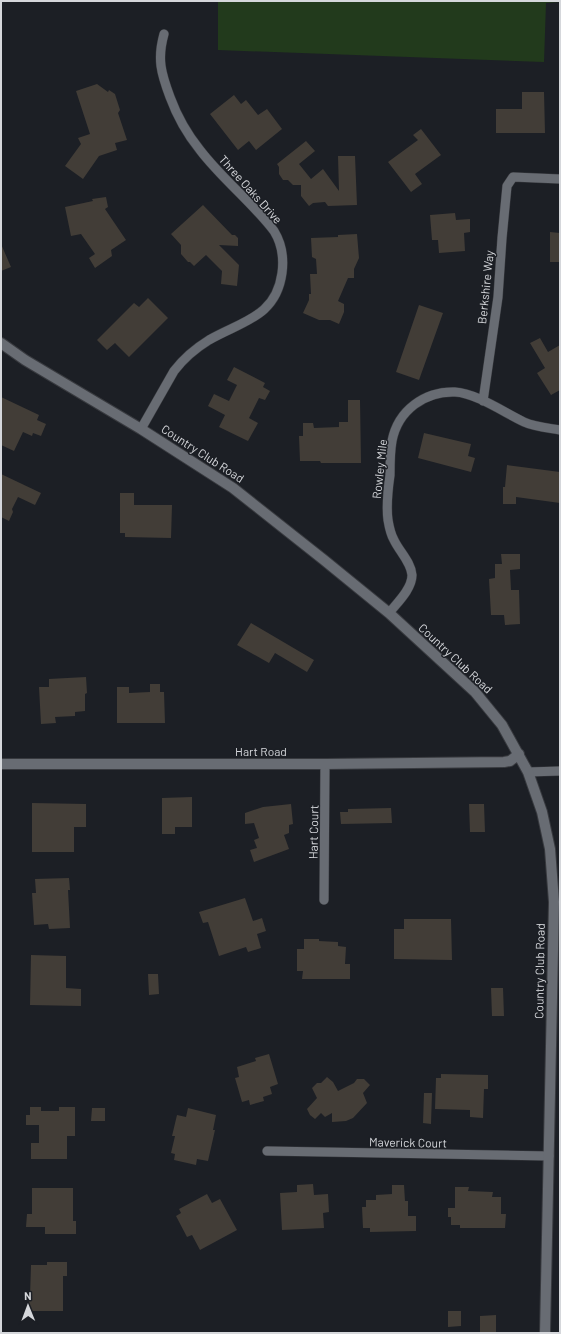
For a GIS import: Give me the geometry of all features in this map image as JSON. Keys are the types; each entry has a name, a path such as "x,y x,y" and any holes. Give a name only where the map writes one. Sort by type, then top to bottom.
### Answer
{"main road":[{"name":"Country Club Road","path":"1,342 25,360 141,429 234,488 388,613 476,692 502,724 519,754 528,772 542,812 550,849 554,902 545,1333"},
{"name":"Hart Road","path":"1,764 325,764 504,762 510,761 519,754"}],"street":[{"name":"Three Oaks Drive","path":"141,429 174,370 181,362 207,341 251,319 264,310 273,299 279,288 283,261 281,244 274,231 200,151 182,122 167,88 161,66 160,51 164,34"},
{"name":"Berkshire Way","path":"483,401 498,297 507,186 513,177 560,179"},
{"name":"Rowley Mile","path":"388,613 407,589 412,576 409,566 393,540 388,520 387,505 392,442 396,428 403,415 414,404 427,396 442,392 457,392 467,394 483,401 526,423 560,430"},
{"name":"Hart Court","path":"324,900 325,764"},
{"path":"528,772 560,771"},
{"name":"Maverick Court","path":"267,1151 549,1156"}],"green space":[{"path":"218,1 560,2 546,3 544,62 218,50"}],"building":[{"path":"97,84 108,92 109,90 115,94 120,110 118,113 127,140 115,143 117,150 99,156 83,179 65,166 81,144 78,138 90,134 76,91"},
{"path":"522,92 544,92 545,133 496,133 496,109 522,109"},
{"path":"234,95 241,104 246,100 258,115 267,109 282,129 256,150 249,141 238,150 210,114"},
{"path":"421,129 441,155 415,174 422,184 411,192 388,162 418,140 413,135"},
{"path":"306,141 315,151 299,164 311,179 323,169 339,191 338,156 355,156 357,205 328,206 325,202 313,203 309,206 301,196 301,185 293,185 288,180 283,180 279,174 279,167 277,164"},
{"path":"106,197 108,207 105,209 126,240 111,250 112,256 95,268 89,258 95,254 81,234 71,236 65,207 93,201 92,199"},
{"path":"203,205 232,235 235,235 238,238 238,246 219,245 239,265 237,286 221,284 222,271 206,255 194,266 188,262 181,254 181,245 171,234"},
{"path":"455,213 456,220 470,219 470,232 464,233 465,251 439,253 438,240 432,240 430,215"},
{"path":"550,232 560,233 560,262 550,262"},
{"path":"357,234 359,258 354,269 354,278 348,278 338,301 344,304 344,312 339,324 330,320 319,320 303,313 309,300 309,294 311,294 310,274 317,274 316,259 312,257 311,238 338,237 338,235"},
{"path":"1,244 11,267 1,271"},
{"path":"148,298 168,318 129,357 115,343 107,350 97,340 134,303 139,307"},
{"path":"419,305 443,313 419,380 396,372"},
{"path":"540,338 548,352 560,345 560,390 551,395 537,373 545,368 530,343"},
{"path":"234,367 265,383 263,387 270,391 265,400 259,398 249,418 258,423 248,441 219,427 225,415 208,406 214,394 229,401 237,385 227,380"},
{"path":"1,397 39,415 37,420 46,424 41,436 33,433 32,436 23,432 14,451 1,445"},
{"path":"348,400 360,400 361,463 321,463 320,461 300,461 299,436 303,436 303,423 313,423 314,428 339,427 339,422 348,422"},
{"path":"424,433 471,444 468,456 475,458 471,472 418,458"},
{"path":"507,465 560,472 560,503 516,497 516,504 503,504 503,487 505,487"},
{"path":"1,474 41,493 35,505 18,497 12,509 13,512 9,521 1,517"},
{"path":"120,493 134,493 134,505 172,505 171,538 125,537 125,533 120,533"},
{"path":"501,554 520,554 520,569 510,570 511,590 519,590 520,624 505,625 504,615 491,615 489,579 495,578 495,564 502,564"},
{"path":"251,623 314,660 307,672 275,653 269,663 237,645"},
{"path":"86,677 87,693 85,694 85,711 75,712 75,716 55,717 56,723 41,724 39,687 49,687 49,679"},
{"path":"150,684 160,684 160,692 164,692 165,723 117,723 117,687 129,687 129,693 150,692"},
{"path":"192,797 192,827 175,827 175,834 162,834 162,798"},
{"path":"32,803 86,804 86,827 74,827 74,852 32,852"},
{"path":"291,804 293,824 289,825 289,833 284,835 289,849 254,862 250,850 257,848 254,840 259,838 254,823 245,824 245,813 263,807"},
{"path":"469,804 484,804 485,832 470,832"},
{"path":"391,808 392,823 341,824 340,812 348,812 348,809"},
{"path":"69,878 70,890 68,890 70,928 49,929 48,924 34,925 32,893 36,893 35,879"},
{"path":"245,898 253,921 262,918 266,931 257,934 261,948 248,952 246,947 219,956 208,922 203,923 199,912"},
{"path":"404,919 451,919 452,960 394,959 394,929 404,929"},
{"path":"304,939 319,939 319,941 338,942 338,946 346,947 345,964 350,964 350,979 302,979 303,971 297,971 297,949 304,949"},
{"path":"31,955 66,956 66,988 81,989 81,1006 30,1005"},
{"path":"148,974 158,974 159,994 149,995"},
{"path":"491,988 503,988 504,1016 492,1016"},
{"path":"269,1054 278,1084 270,1087 272,1094 263,1097 264,1101 250,1105 249,1100 242,1102 235,1078 239,1077 237,1067 256,1061 255,1058"},
{"path":"441,1074 488,1075 488,1089 484,1089 483,1118 470,1117 470,1110 435,1109 436,1078 441,1078"},
{"path":"327,1077 333,1082 338,1091 354,1083 357,1079 364,1079 370,1085 363,1093 367,1103 353,1118 346,1121 332,1122 332,1113 325,1117 321,1113 315,1119 310,1115 307,1109 317,1098 312,1088 317,1083 321,1083"},
{"path":"424,1093 432,1093 431,1124 423,1123"},
{"path":"30,1107 41,1107 41,1111 59,1111 59,1107 75,1107 75,1136 67,1136 67,1159 31,1159 31,1143 39,1143 39,1125 26,1125 26,1115 30,1115"},
{"path":"92,1108 105,1108 105,1121 91,1121"},
{"path":"188,1108 216,1115 213,1130 215,1130 208,1161 197,1159 196,1165 174,1160 175,1154 171,1153 175,1136 172,1136 177,1115 186,1117"},
{"path":"313,1184 314,1195 328,1194 329,1212 323,1213 324,1228 282,1230 280,1193 297,1192 297,1185"},
{"path":"392,1185 404,1185 405,1201 408,1201 408,1216 416,1216 416,1231 370,1232 370,1228 363,1228 362,1207 366,1207 366,1200 376,1200 376,1195 392,1194"},
{"path":"455,1187 469,1187 468,1191 493,1192 492,1197 501,1197 501,1214 506,1214 505,1228 460,1228 460,1225 451,1225 451,1217 448,1217 448,1208 455,1208"},
{"path":"32,1188 73,1188 73,1221 76,1221 76,1234 45,1234 45,1227 26,1227 27,1214 32,1214"},
{"path":"207,1194 212,1203 220,1199 237,1230 200,1250 192,1235 187,1237 176,1216 181,1213 179,1209"},
{"path":"47,1262 67,1262 67,1276 63,1276 63,1311 27,1311 27,1297 30,1297 31,1265 47,1265"},
{"path":"448,1311 461,1311 461,1326 448,1327"},
{"path":"496,1315 496,1333 480,1333 480,1316"}]}
